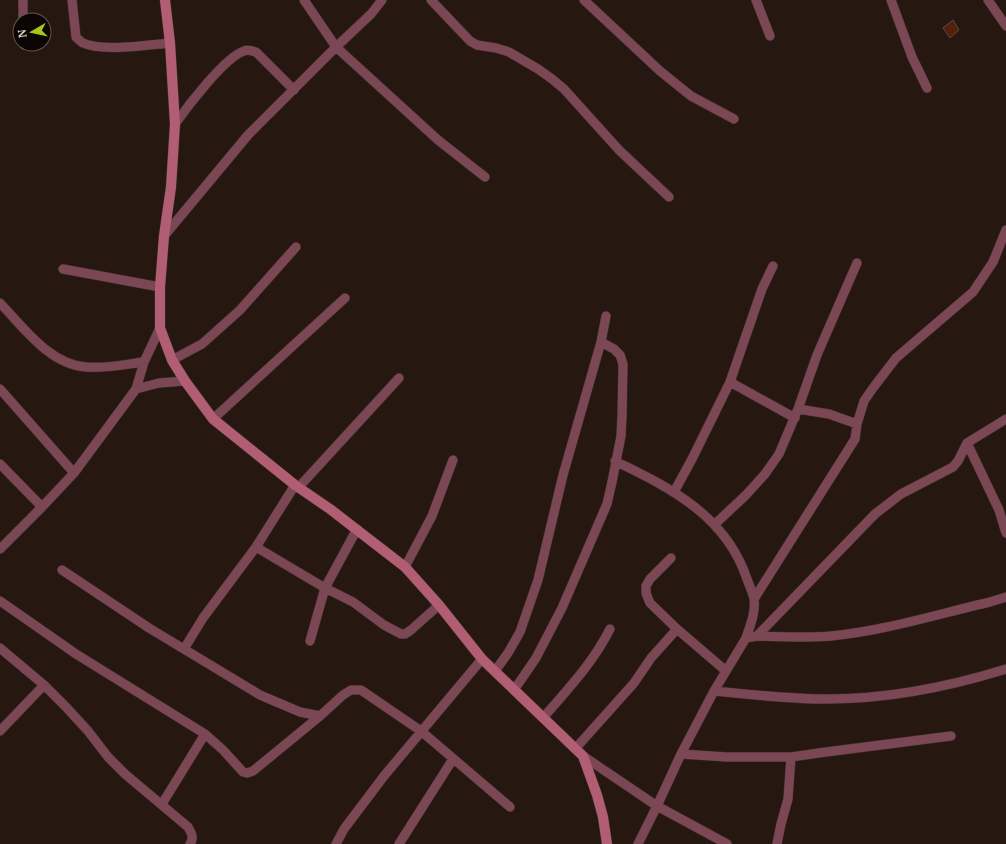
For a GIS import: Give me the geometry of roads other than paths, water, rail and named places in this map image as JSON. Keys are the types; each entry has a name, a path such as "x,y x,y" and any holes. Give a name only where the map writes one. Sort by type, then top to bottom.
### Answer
{"street":[{"path":"22,0 23,12"},
{"path":"72,0 76,37 82,42 104,47 170,43"},
{"path":"165,0 170,43 175,124 171,187 164,236 160,287 160,328 172,360 185,381 213,419 297,486 357,529 405,567 439,605 482,659 574,748 657,806 723,843"},
{"path":"304,0 336,47 433,136 485,177"},
{"path":"164,236 248,135 371,14 382,0"},
{"path":"431,0 470,41 477,45 509,52 538,69 564,89 619,150 669,197"},
{"path":"584,0 660,71 691,96 734,119"},
{"path":"756,0 770,36"},
{"path":"891,0 912,57 927,88"},
{"path":"988,0 1006,26"},
{"path":"175,124 188,105 229,60 243,51 250,50 256,52 294,90"},
{"path":"754,599 855,439 857,424 864,401 896,358 973,292 992,262 1006,230"},
{"path":"172,360 202,344 240,310 296,247"},
{"path":"715,524 746,495 765,474 779,454 795,418 817,355 857,263"},
{"path":"674,492 730,382 762,289 773,266"},
{"path":"63,269 160,287"},
{"path":"213,419 345,298"},
{"path":"0,303 47,352 67,363 86,368 144,362"},
{"path":"495,671 508,653 520,632 538,580 563,475 601,342 606,316"},
{"path":"0,549 74,473 136,389 144,362 160,328"},
{"path":"514,690 536,658 565,600 606,504 612,482 621,436 623,364 620,355 614,349 601,342"},
{"path":"184,649 203,618 256,547 297,486 399,378"},
{"path":"136,389 159,383 185,381"},
{"path":"730,382 795,418"},
{"path":"0,389 74,473"},
{"path":"798,409 829,414 857,424"},
{"path":"757,636 875,514 901,494 952,467 958,461 967,443 1006,419"},
{"path":"967,443 999,510 1006,533"},
{"path":"405,567 432,516 453,460"},
{"path":"615,462 646,476 674,492 698,508 715,524 734,550 745,571 754,599 752,618 746,638 714,691 681,754 638,844"},
{"path":"0,464 42,507"},
{"path":"310,641 325,588 357,529"},
{"path":"256,547 325,588 353,602 384,625 401,634 405,634 411,630 439,605"},
{"path":"671,558 650,579 646,586 646,593 650,603 676,628 726,671"},
{"path":"62,570 149,628 260,695 300,712 320,716"},
{"path":"746,638 757,636 796,638 832,636 878,629 1006,597"},
{"path":"0,601 76,654 205,734 223,750 243,772 247,773 253,771 320,716 343,695 351,690 361,690 421,731 510,807"},
{"path":"574,748 634,683 651,658 676,628"},
{"path":"543,718 579,676 601,647 610,629"},
{"path":"0,648 44,685 88,731 108,757 125,774 162,804 188,828 192,834 192,841 190,844"},
{"path":"336,844 344,829 384,776 482,659"},
{"path":"714,691 778,698 828,699 880,696 957,683 1006,669"},
{"path":"0,731 44,685"},
{"path":"162,804 205,734"},
{"path":"681,754 727,757 791,757 951,736"},
{"path":"584,756 603,817 607,844"},
{"path":"777,844 788,799 791,757"},
{"path":"399,844 453,759"}]}
